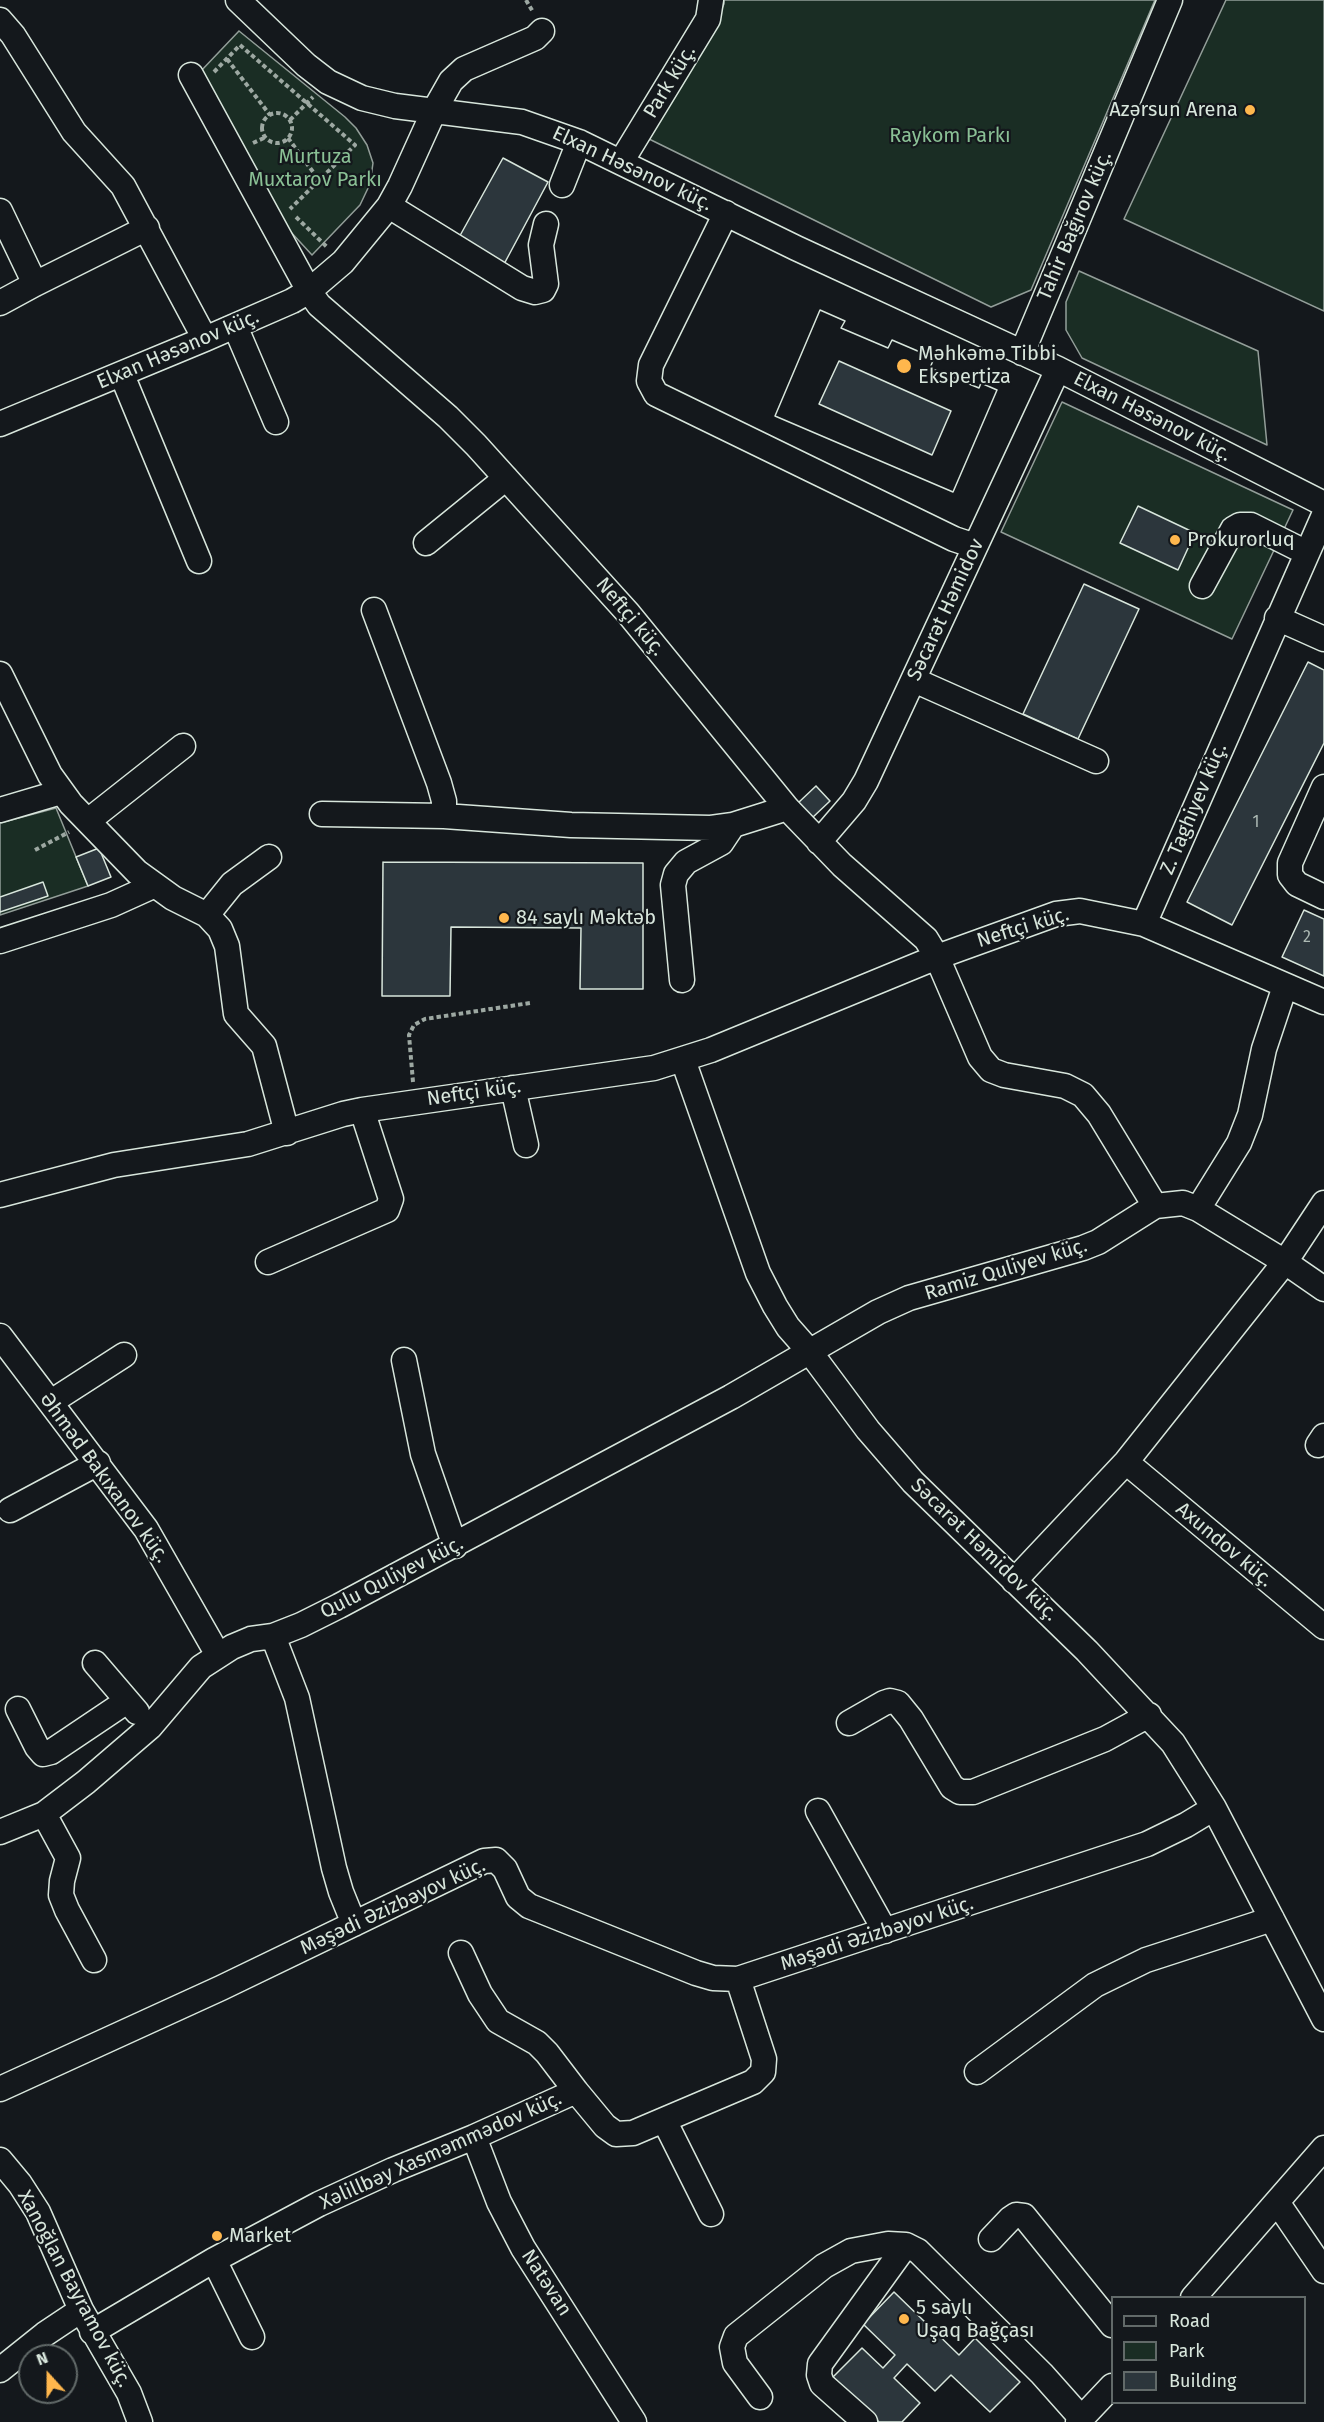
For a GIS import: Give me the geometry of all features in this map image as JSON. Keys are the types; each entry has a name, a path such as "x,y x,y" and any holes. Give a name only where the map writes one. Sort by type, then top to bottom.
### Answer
{"street":[{"path":"238,0 306,65 328,82 362,98 395,106 434,111 451,81 464,69 535,38 542,31"},
{"name":"Park küç.","path":"621,162 708,19 711,0"},
{"name":"Tahir Bağırov küç.","path":"1022,353 1170,0"},
{"path":"0,20 13,35 85,147 123,186 205,339"},
{"name":"Neftçi küç.","path":"202,74 309,291 319,305 448,417 506,478 628,613 787,808 819,842 910,923 926,939 937,957"},
{"name":"Elxan Həsənov küç.","path":"0,424 122,375 309,291 342,262 389,206 434,111 522,122 579,142 1058,369 1324,504"},
{"path":"562,185 579,142"},
{"path":"389,206 522,288 536,292 543,290 546,284 541,244 546,224"},
{"path":"0,211 35,284"},
{"path":"726,213 651,365 649,381 656,394 954,539 975,546"},
{"path":"0,303 147,228"},
{"path":"235,326 276,422"},
{"name":"Səcarət Həmidov","path":"819,842 854,801 914,680 1058,369"},
{"path":"122,375 199,561"},
{"path":"426,543 506,478"},
{"name":"Z. Taghiyev küç.","path":"1144,924 1324,515"},
{"path":"1202,586 1233,529 1240,525 1251,525 1307,553"},
{"path":"374,610 439,783 444,801 444,816"},
{"path":"1277,618 1324,639"},
{"path":"0,674 61,792 153,886 207,915 220,929 227,946 236,1014 264,1046 287,1133"},
{"path":"914,680 1096,761"},
{"path":"88,821 183,746"},
{"path":"1324,787 1290,863 1290,875 1297,884 1324,897"},
{"path":"0,810 61,792"},
{"path":"322,814 444,816 571,825 711,828 733,825 787,808"},
{"path":"682,980 673,885 676,874 686,862 721,843 733,825"},
{"path":"207,915 232,884 269,857"},
{"path":"0,941 111,905 153,886"},
{"name":"Neftçi küç.","path":"0,1195 114,1165 248,1144 362,1110 654,1068 683,1060 937,957 1056,914 1080,911 1144,924"},
{"path":"1144,924 1324,1002"},
{"path":"937,957 980,1057 991,1071 1065,1086 1083,1095 1099,1114 1155,1206"},
{"path":"1198,1209 1239,1143 1250,1115 1264,1049 1285,986"},
{"name":"Səcarət Həmidov küç.","path":"683,1060 758,1273 779,1313 868,1430 913,1482 1149,1715 1173,1743 1214,1808 1324,2019"},
{"path":"513,1088 526,1145"},
{"path":"268,1262 387,1210 390,1199 362,1110"},
{"name":"Ramiz Quliyev küç.","path":"810,1352 888,1307 956,1284 1083,1248 1098,1242 1155,1206 1183,1203 1198,1209 1286,1262 1324,1289"},
{"path":"1014,1581 1126,1462 1286,1262 1324,1203"},
{"name":"Əhməd Bakıxanov küç.","path":"0,1336 146,1529 218,1655"},
{"name":"Qulu Quliyev küç.","path":"0,1832 44,1814 129,1747 150,1727 201,1667 218,1655 251,1639 273,1636 301,1625 455,1546 810,1352"},
{"path":"51,1402 124,1355"},
{"path":"404,1360 423,1454 455,1546"},
{"name":"Axundov küç.","path":"1126,1462 1324,1627"},
{"path":"10,1510 98,1463"},
{"path":"273,1636 297,1698 334,1868 354,1924"},
{"path":"95,1663 150,1727"},
{"path":"18,1709 37,1747 44,1754 51,1752 127,1701"},
{"path":"849,1722 884,1703 890,1701 898,1703 911,1719 952,1787 960,1792 973,1792 1105,1739 1149,1715"},
{"name":"Məşədi Əzizbəyov küç.","path":"0,2089 221,1988 484,1860 496,1860 505,1869 519,1897 529,1906 696,1973 738,1979 1147,1844 1214,1808"},
{"path":"818,1811 885,1931"},
{"path":"44,1814 68,1858 61,1895 94,1960"},
{"path":"977,2072 1095,1985 1146,1960 1272,1919"},
{"path":"461,1953 480,1994 498,2021 537,2043 576,2091"},
{"name":"Xəlillbəy Xasməmmədov küç.","path":"92,2332 214,2260 319,2204 576,2091 605,2126 616,2134 633,2133 753,2082 763,2072 764,2059 738,1979"},
{"path":"664,2120 711,2214"},
{"name":"Natəvan","path":"474,2137 499,2202 523,2248 634,2422"},
{"path":"1195,2296 1324,2148"},
{"name":"Xanoğlan Bayramov küç.","path":"0,2160 20,2184 38,2212 81,2310 129,2393 140,2422"},
{"path":"1277,2202 1324,2271"},
{"path":"991,2239 1010,2219 1016,2215 1024,2216 1111,2323"},
{"path":"759,2397 735,2363 732,2347 736,2336 824,2266 851,2251 888,2244 906,2245 918,2251 1042,2374 1080,2420 1111,2388"},
{"path":"865,2422 822,2384 819,2375 820,2364 906,2245"},
{"path":"214,2260 252,2337"},
{"path":"0,2370 45,2334 81,2310"}],"path":[{"path":"202,74 226,59 240,45 355,145 289,210"},
{"path":"226,59 270,115"},
{"path":"290,120 328,82"},
{"path":"283,114 290,120 292,129 284,141 274,142 263,132 264,122 270,115 283,114"},
{"path":"249,146 266,137"},
{"path":"288,138 319,180"},
{"path":"283,201 289,210 342,262"},
{"path":"35,850 88,821"},
{"path":"414,1101 409,1035 414,1025 425,1019 530,1003"}],"green space":[{"name":"Raykom Parkı","path":"724,0 1155,0 1031,290 991,307 645,137 712,30"},
{"name":"Azərsun Arena","path":"1226,0 1324,0 1324,311 1124,219"},
{"name":"Murtuza Muxtarov Parkı","path":"239,31 345,117 356,128 367,145 373,163 370,184 360,205 312,255 277,217 200,72"},
{"path":"1079,271 1258,351 1267,445 1082,358 1066,330 1066,302"},
{"path":"1062,402 1293,510 1232,639 1001,532"},
{"path":"56,808 88,886 0,915 0,823"}],"building":[{"path":"503,158 548,182 503,266 457,241"},
{"path":"820,310 845,321 841,328 888,348 892,340 934,358 930,368 979,388 981,383 997,390 953,492 775,416","holes":["839,361 951,411 932,455 819,404"]},
{"path":"820,310 845,321 841,328 888,348 892,340 934,358 930,368 979,388 981,383 997,390 953,492 775,416"},
{"path":"1138,506 1195,533 1178,570 1120,543"},
{"path":"1084,584 1139,609 1078,739 1023,714"},
{"path":"1308,662 1324,670 1324,743 1232,925 1187,902"},
{"path":"816,786 830,801 812,818 798,803"},
{"path":"99,848 111,877 88,886 76,857"},
{"path":"383,862 643,863 643,989 580,989 581,928 451,927 450,996 382,996"},
{"path":"43,882 48,896 0,912 0,897"},
{"path":"1304,910 1324,919 1324,976 1282,957"},
{"path":"894,2292 959,2355 975,2338 1020,2382 990,2412 951,2375 935,2391 907,2364 894,2378 920,2403 902,2422 879,2422 833,2377 862,2348 883,2368 895,2355 863,2324"}],"place":[{"name":"Azərsun Arena","path":"1250,110"},
{"name":"Məhkəmə Tibbi Ekspertiza","path":"904,366"},
{"name":"Prokurorluq","path":"1175,540"},
{"name":"84 saylı Məktəb","path":"504,918"},
{"name":"Market","path":"217,2236"},
{"name":"5 saylı Uşaq Bağçası","path":"904,2319"}]}
